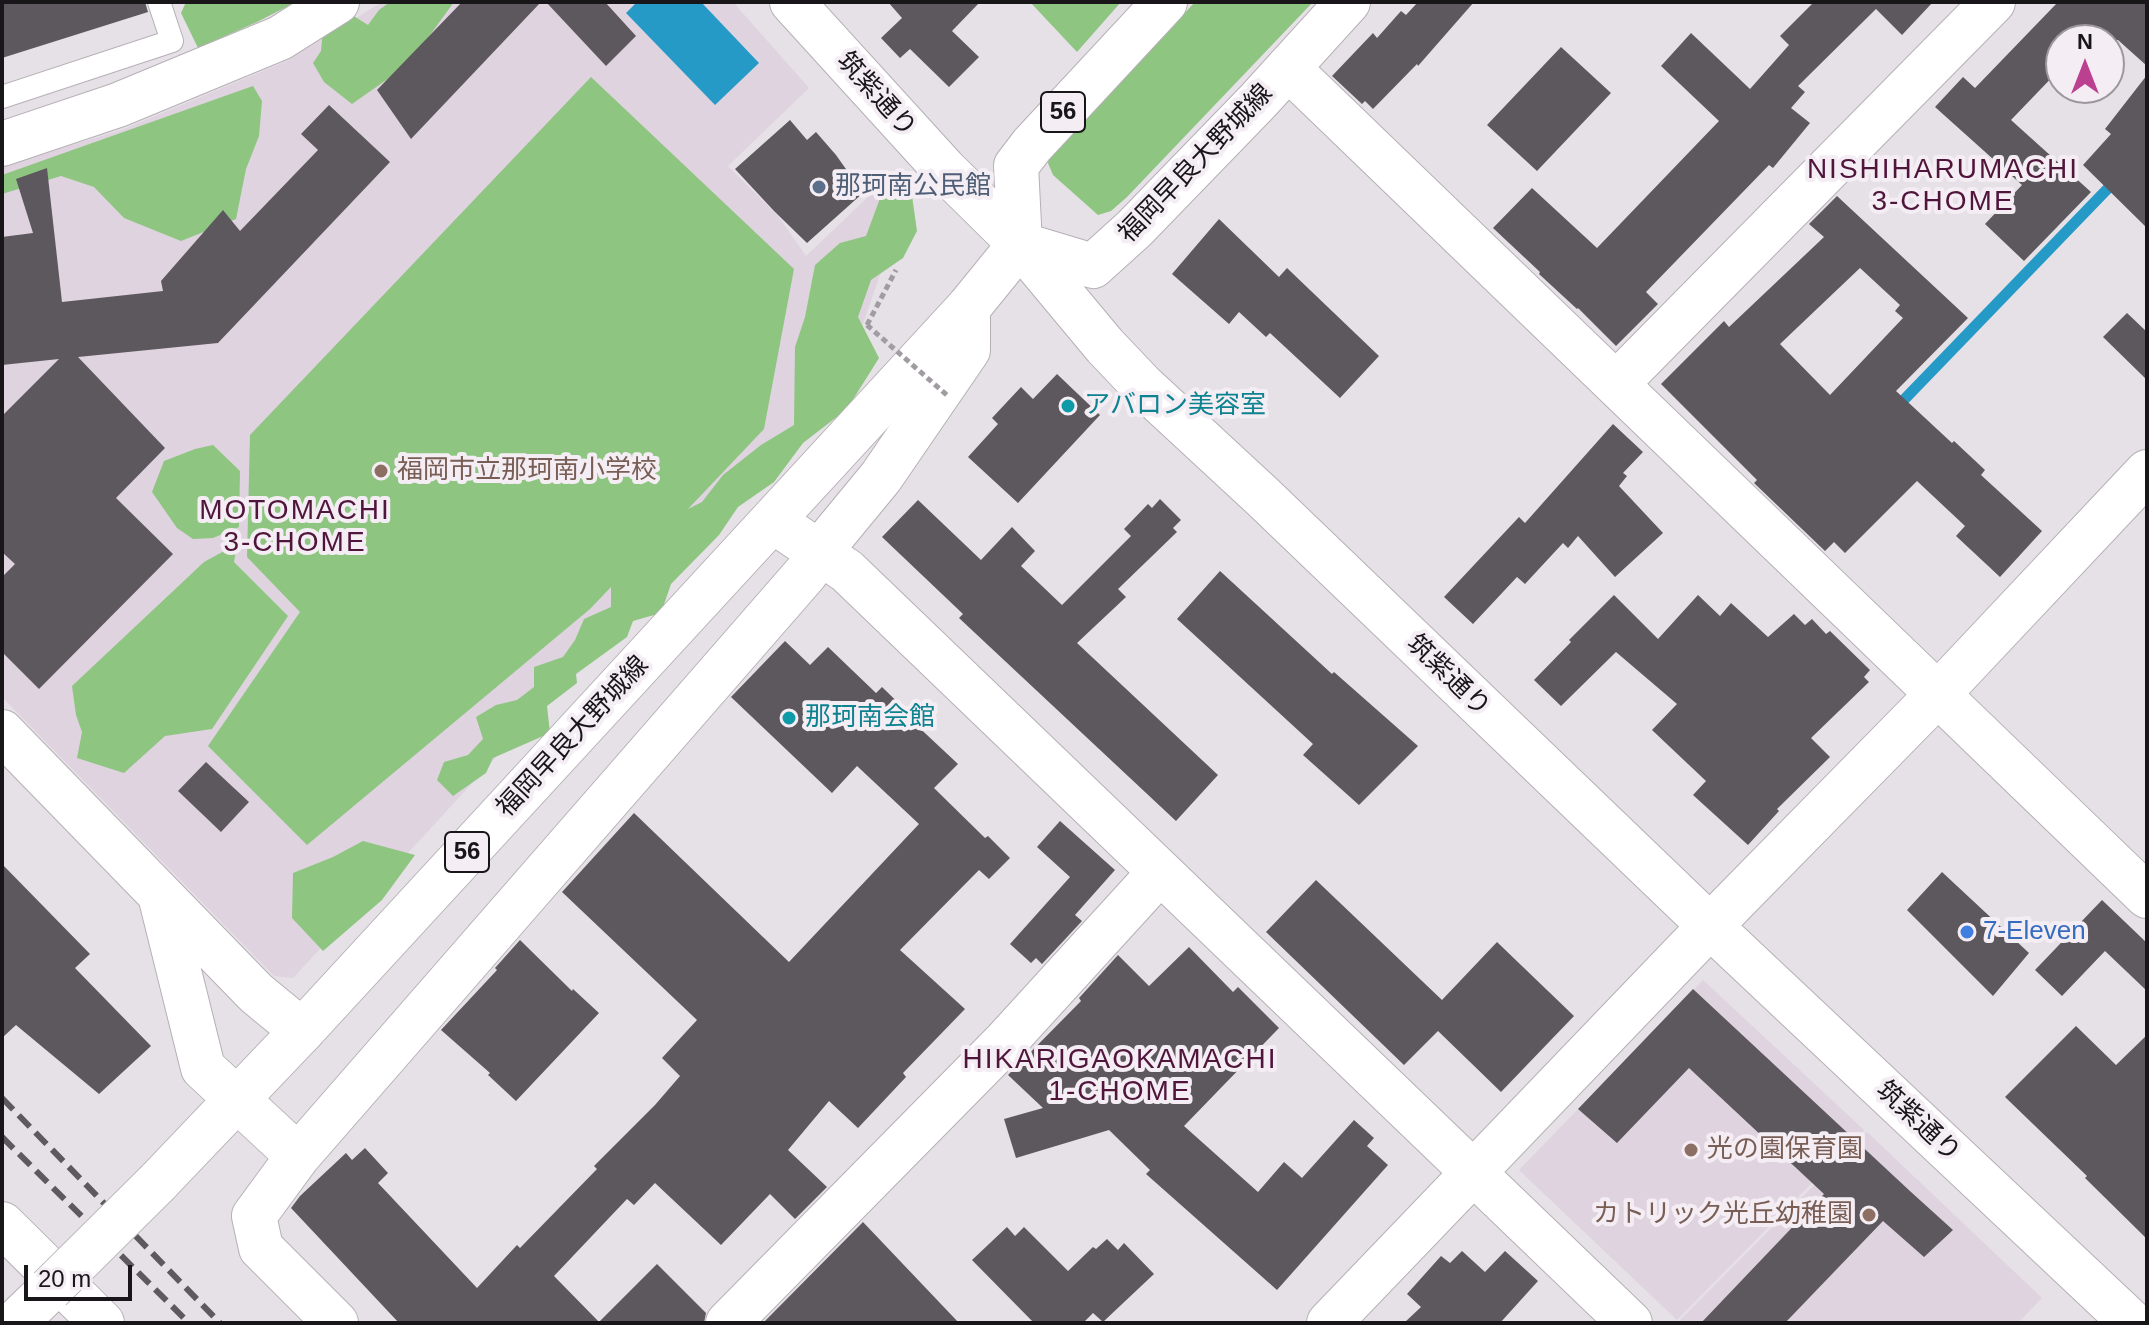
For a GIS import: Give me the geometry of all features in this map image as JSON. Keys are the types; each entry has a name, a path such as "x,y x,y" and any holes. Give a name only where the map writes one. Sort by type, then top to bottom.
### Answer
{"street":[{"path":"2,144 118,105 280,38 337,2"},
{"name":"筑紫通り","path":"792,2 945,170 1020,244 1105,346 1143,386 2132,1323"},
{"name":"56","path":"1020,244 1016,166 1165,2"},
{"name":"福岡早良大野城線","path":"15,1323 158,1182 302,1031 968,308 1020,244 1093,266 1134,229 1348,2"},
{"path":"1616,384 1993,2"},
{"path":"1288,68 2147,896"},
{"path":"336,1323 261,1248 254,1216 298,1156 806,573 820,551 881,477 968,350 968,308"},
{"path":"1329,1323 1710,926 1938,694 2147,472"},
{"path":"773,521 847,571 1630,1323"},
{"path":"2,732 256,993 302,1031"},
{"path":"728,1323 1004,1043 1160,872"},
{"path":"159,893 203,1068 298,1156"},
{"path":"2,1224 102,1323"}],"lane":[{"path":"2,97 172,41 159,2"}],"path":[{"path":"896,270 867,325 949,397"}],"shaded area":[{"name":"福岡市立那珂南小学校","path":"382,2 733,2 809,88 728,166 778,216 806,256 888,178 907,198 852,355 821,404 293,978 274,976 2,697 2,167 124,129 287,61"},
{"name":"光の園保育園","path":"1703,980 1864,1130 1677,1320 1519,1170"},
{"name":"カトリック光丘幼稚園","path":"1867,1132 2042,1298 2018,1323 1677,1323"}],"green space":[{"path":"186,2 296,2 198,48 181,13"},
{"path":"390,2 454,2 409,64 352,104 324,82 313,63 321,51 324,18 349,13 368,25 379,10"},
{"path":"1030,2 1121,2 1077,52"},
{"path":"1195,2 1313,2 1127,197 1111,211 1098,215 1053,175 1049,158"},
{"path":"591,77 794,269 764,429 688,509 702,502 723,475 761,445 794,425 795,347 805,317 815,265 840,243 866,236 885,185 911,189 917,231 903,258 871,280 858,317 879,358 847,409 803,443 774,482 738,507 719,535 671,584 661,613 633,621 627,637 576,674 577,683 547,706 550,733 493,758 486,773 453,796 437,780 444,762 468,755 483,739 476,717 496,705 517,700 534,687 534,667 563,657 584,619 611,607 611,587 590,609 307,845 208,746 300,612 247,557 250,435"},
{"path":"253,86 262,101 259,136 246,169 236,219 181,241 124,218 94,187 61,176 2,194 2,175"},
{"path":"213,445 240,471 239,527 213,538 193,539 177,528 152,492 164,461"},
{"path":"237,544 234,562 288,616 212,729 165,736 124,773 77,758 82,732 72,686 204,562"},
{"path":"363,841 415,855 382,900 323,951 292,918 293,873"}],"water":[{"path":"637,2 701,2 759,63 715,105 626,13"}],"building":[{"path":"2,2 145,2 148,12 2,58"},
{"path":"462,2 541,2 411,139 377,90"},
{"path":"546,2 605,2 636,36 606,66"},
{"path":"888,2 980,2 952,31 979,57 949,87 910,49 900,58 881,38 902,18"},
{"path":"1418,2 1474,2 1418,66 1373,109 1365,101 1362,104 1332,76 1373,33 1377,38 1401,11 1406,15"},
{"path":"1814,2 1933,2 1902,35 1876,9 1798,86 1805,92 1791,108 1810,123 1773,168 1769,165 1646,292 1658,304 1616,346 1493,228 1532,188 1597,248 1719,121 1661,66 1691,33 1750,89 1789,45 1780,36"},
{"path":"2058,2 2147,2 2147,66 2125,46 2125,24 2045,24 2045,85 2011,120 2091,192 2024,261 1985,224 2022,185 1935,107 1963,77 1975,88"},
{"path":"1561,47 1611,93 1537,171 1487,125"},
{"path":"2147,75 2147,228 2083,165 2111,134 2105,129"},
{"path":"329,105 390,162 218,343 78,357 165,448 116,498 173,554 39,689 2,652 2,577 15,564 2,552 2,416 59,359 2,365 2,237 33,233 16,179 47,168 62,302 163,291 161,281 223,210 240,231 318,150 301,134"},
{"name":"那珂南公民館","path":"790,120 807,140 816,132 863,193 807,243 735,169"},
{"path":"1837,196 1968,318 1896,391 1985,470 1981,475 2042,531 2000,577 1956,536 1965,526 1917,481 1845,553 1834,542 1825,551 1754,483 1757,480 1661,384 1724,321 1729,327 1824,237 1809,224","holes":["1860,268 1900,305 1895,311 1903,318 1830,395 1780,344"]},
{"path":"1219,219 1279,277 1287,268 1379,356 1340,398 1270,333 1266,337 1239,312 1229,324 1172,274"},
{"path":"2127,313 2147,332 2147,380 2103,337"},
{"path":"1057,374 1100,415 1018,503 968,457 998,424 992,418 1021,387 1033,399"},
{"path":"1613,424 1643,452 1623,473 1627,476 1619,486 1663,533 1615,577 1578,536 1568,548 1563,543 1525,584 1517,577 1473,624 1444,597 1519,517 1525,523"},
{"path":"1160,499 1181,520 1173,528 1177,532 1118,589 1126,597 1077,643 1218,775 1176,821 959,618 963,614 882,537 918,500 981,560 1012,527 1035,551 1021,566 1062,605 1131,536 1124,529 1148,504 1152,508"},
{"path":"1220,571 1332,674 1334,672 1418,746 1359,805 1303,755 1313,744 1177,619"},
{"path":"1614,595 1658,639 1698,595 1720,616 1731,603 1768,637 1794,614 1805,625 1812,619 1826,634 1830,631 1870,670 1864,677 1869,682 1811,738 1830,757 1777,809 1779,811 1748,845 1693,795 1706,781 1652,730 1677,704 1616,652 1561,706 1534,680"},
{"path":"785,641 810,665 828,647 876,693 882,687 914,718 911,720 958,764 934,788 1010,858 989,879 979,870 900,950 965,1009 903,1073 906,1077 858,1128 829,1101 788,1150 827,1187 795,1219 770,1194 721,1245 655,1183 634,1205 627,1199 554,1276 599,1322 657,1264 706,1313 704,1323 399,1323 291,1208 346,1153 352,1160 365,1148 388,1173 378,1183 477,1288 597,1169 594,1166 680,1076 662,1058 697,1020 562,892 634,813 789,962 919,824 857,766 832,793 731,697"},
{"path":"206,762 249,802 221,832 178,791"},
{"path":"1060,821 1115,870 1075,915 1082,921 1042,964 1036,958 1031,963 1010,944 1070,877 1037,847"},
{"path":"2,864 90,954 75,968 151,1046 99,1094 16,1025 2,1038"},
{"name":"7-Eleven","path":"1942,872 2029,953 1993,996 1907,910"},
{"path":"1316,880 1442,1000 1497,942 1574,1016 1501,1092 1438,1031 1404,1065 1266,932"},
{"path":"2102,900 2147,943 2147,991 2105,951 2062,996 2035,970"},
{"path":"520,940 599,1013 516,1101 488,1075 490,1073 441,1030 497,970 495,968"},
{"path":"1189,947 1233,992 1238,987 1279,1028 1184,1126 1258,1192 1284,1162 1302,1178 1354,1120 1374,1138 1367,1146 1388,1165 1277,1290 1146,1174 1150,1170 1109,1130 1016,1158 1004,1119 1043,1108 1008,1075 1081,1001 1079,998 1118,955 1149,986"},
{"path":"1693,989 1953,1230 1924,1257 1883,1221 1785,1323 1701,1323 1824,1194 1689,1068 1617,1143 1578,1109"},
{"path":"2076,1026 2116,1065 2147,1035 2147,1239 2005,1097"},
{"path":"863,1222 959,1323 763,1323"},
{"path":"1007,1227 1015,1236 1024,1227 1068,1271 1093,1247 1096,1249 1107,1239 1118,1250 1124,1243 1154,1274 1103,1322 1093,1313 1083,1323 1034,1323 972,1260"},
{"path":"1462,1251 1485,1272 1505,1251 1538,1281 1500,1323 1404,1323 1421,1307 1407,1294 1441,1256 1450,1263"}],"waterway":[{"path":"1896,408 2117,179"}],"railway":[{"path":"2,1098 220,1323"},
{"path":"2,1137 189,1323"}],"place":[{"name":"那珂南公民館","path":"819,187"},
{"name":"アバロン美容室","path":"1068,406"},
{"name":"福岡市立那珂南小学校","path":"381,471"},
{"name":"那珂南会館","path":"789,718"},
{"name":"7-Eleven","path":"1967,932"},
{"name":"光の園保育園","path":"1691,1150"},
{"name":"カトリック光丘幼稚園","path":"1869,1215"}],"district":[{"name":"NISHIHARUMACHI 3-CHOME","path":"1943,186"},
{"name":"MOTOMACHI 3-CHOME","path":"295,527"},
{"name":"HIKARIGAOKAMACHI 1-CHOME","path":"1120,1076"}]}
